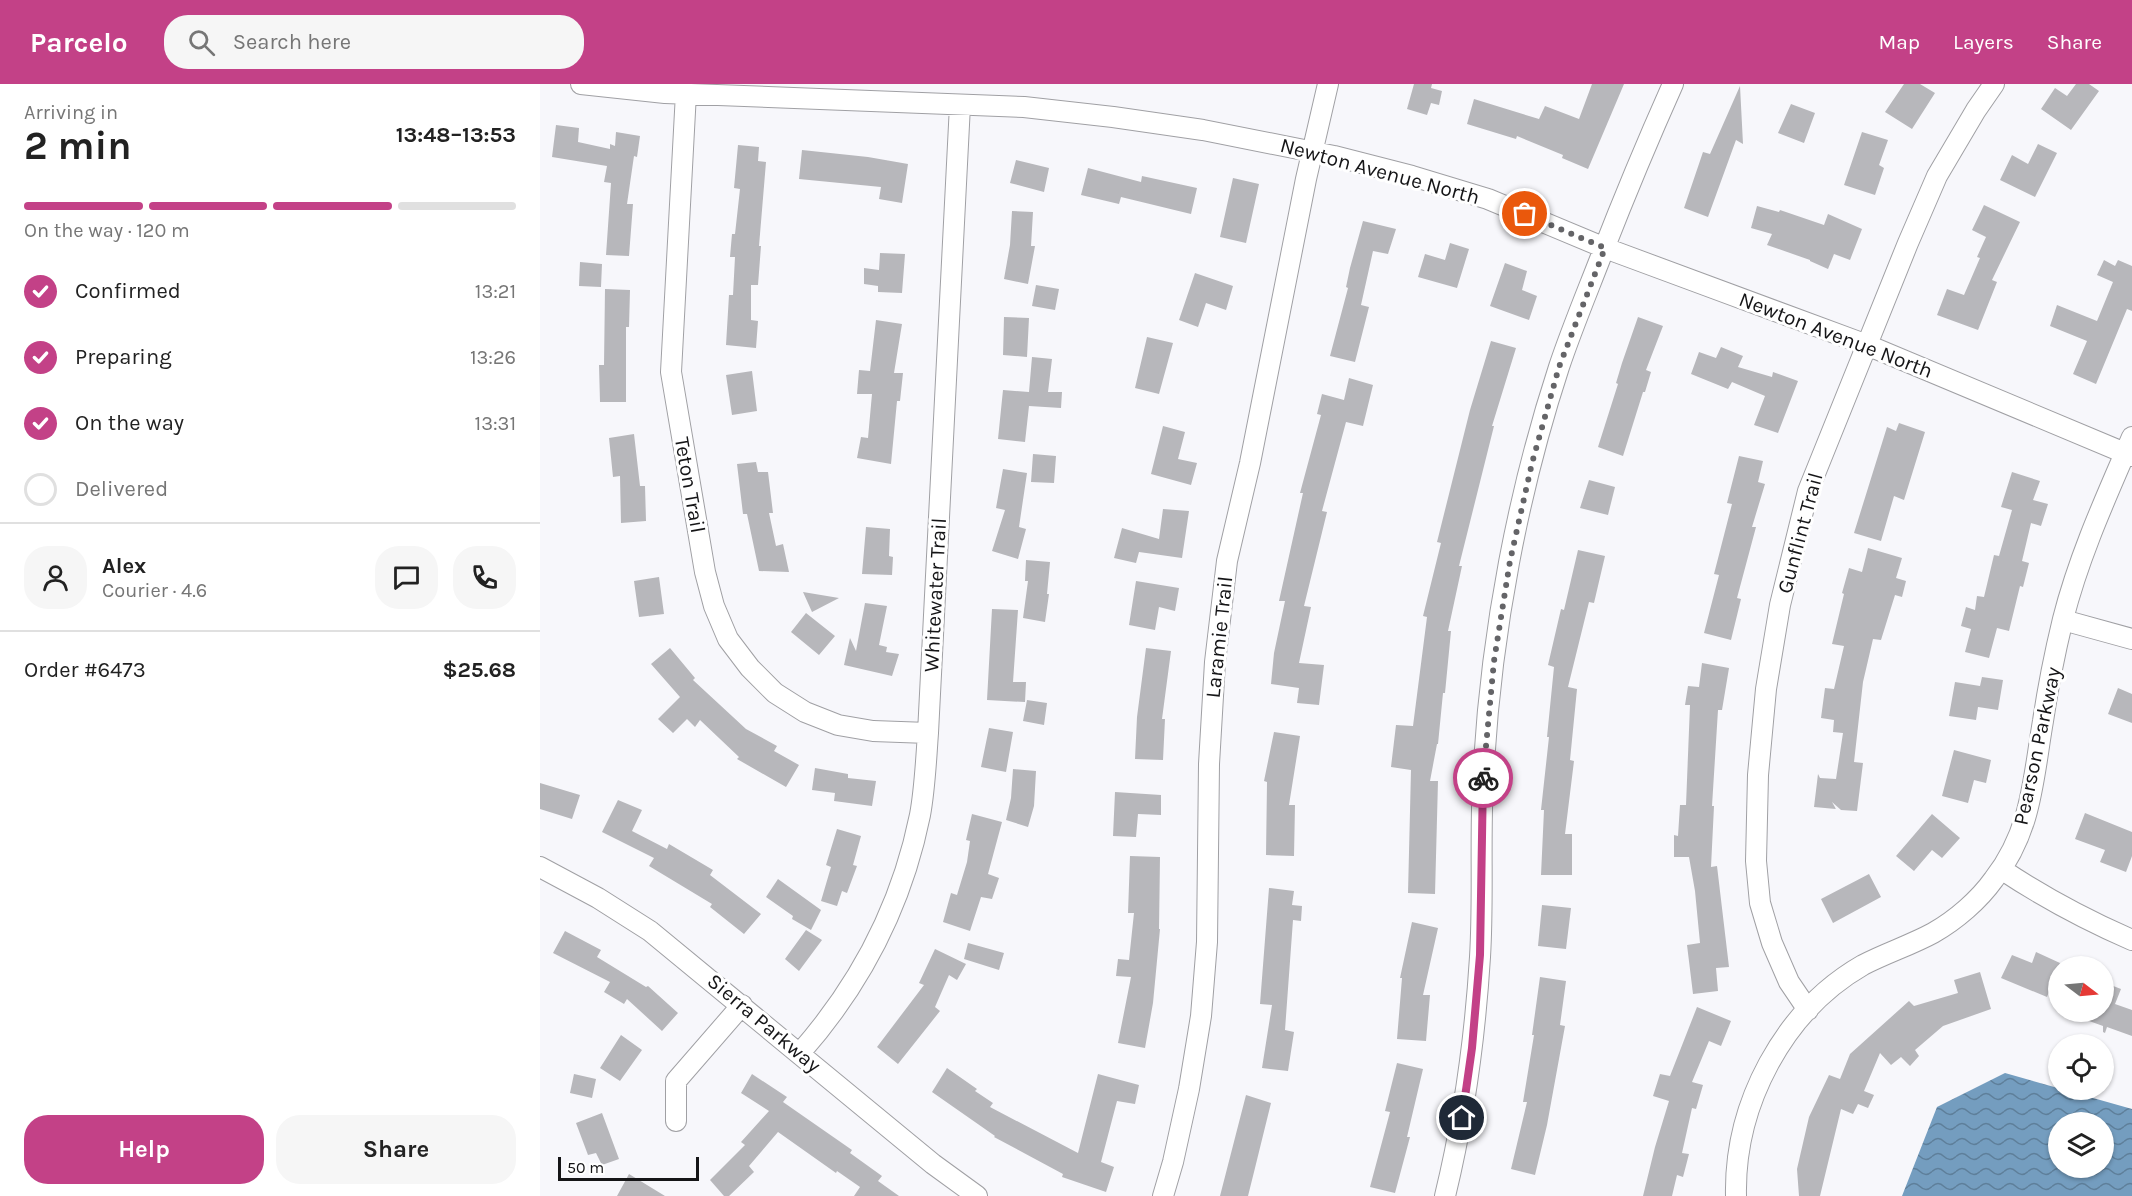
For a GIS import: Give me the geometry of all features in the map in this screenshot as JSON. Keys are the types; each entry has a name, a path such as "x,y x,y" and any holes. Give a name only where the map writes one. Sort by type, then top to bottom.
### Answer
{"street":[{"name":"Newton Avenue North","path":"581,84 686,93 1024,107 1203,130 1312,151 1412,176 1488,199 1605,248 1867,345 2130,449"},
{"name":"Laramie Trail","path":"1163,1196 1189,1089 1201,1016 1207,942 1209,764 1215,662 1227,561 1328,84"},
{"path":"1445,1196 1458,1141 1472,1048 1480,955 1484,762 1494,661 1510,561 1532,463 1559,367 1649,136 1673,84"},
{"name":"Gunflint Trail","path":"1808,1010 1790,982 1772,943 1760,903 1756,861 1759,764 1766,689 1780,605 1808,491 1867,345 1937,176 1994,84"},
{"name":"Teton Trail","path":"686,93 671,372 705,572 714,606 728,639 750,668 775,693 805,712 838,725 873,731 928,733"},
{"name":"Whitewater Trail","path":"800,1053 852,987 886,922 905,873 920,814 928,733 960,105"},
{"name":"Pearson Parkway","path":"1736,1196 1736,1175 1742,1132 1754,1092 1773,1055 1808,1010 1828,991 1863,966 1935,932 1966,909 1993,881 2013,848 2027,813 2036,775 2042,722 2063,620 2079,565 2130,449"},
{"path":"2063,620 2132,639"},
{"name":"Sierra Parkway","path":"540,867 598,898 650,931 933,1164 977,1196"},
{"path":"2001,869 2072,913 2132,940"},
{"path":"676,1121 676,1081 742,1005"}],"water":[{"path":"2005,1073 2048,1085 2048,1100 2100,1100 2132,1109 2132,1196 1902,1196 1937,1107"}],"building":[{"path":"1414,84 1432,84 1431,88 1442,91 1439,105 1431,103 1427,115 1407,109"},
{"path":"1592,84 1624,84 1588,169 1562,158 1563,155 1517,136 1516,139 1467,124 1474,99 1539,119 1545,106 1579,119"},
{"path":"1904,84 1920,84 1935,93 1912,129 1885,112"},
{"path":"2076,84 2089,84 2099,91 2071,130 2041,109 2055,88 2067,96"},
{"path":"1740,86 1743,144 1736,140 1708,217 1684,208 1703,152 1710,154"},
{"path":"1791,104 1815,113 1804,143 1778,133"},
{"path":"556,125 579,128 578,142 610,149 610,144 615,146 616,132 640,136 637,157 634,156 627,204 633,204 629,256 606,255 611,183 604,182 607,166 552,157"},
{"path":"1862,132 1888,140 1879,165 1884,168 1875,195 1844,185"},
{"path":"2038,144 2057,153 2035,197 2000,180 2012,155 2028,164"},
{"path":"738,145 759,147 758,161 766,162 758,285 751,285 751,320 758,321 756,348 726,345 729,295 733,295 735,257 730,257 732,234 735,234 740,189 734,188"},
{"path":"802,150 908,164 902,203 879,199 881,187 799,179"},
{"path":"1016,160 1049,168 1044,192 1010,183"},
{"path":"1088,168 1141,182 1142,176 1197,188 1191,214 1121,197 1119,204 1081,195"},
{"path":"1233,178 1259,184 1246,243 1220,237"},
{"path":"1984,205 2020,222 1992,280 1997,282 1978,330 1937,315 1947,289 1964,295 1980,258 1977,257 1986,237 1972,230"},
{"path":"1757,206 1779,212 1780,210 1824,225 1828,214 1862,229 1850,260 1834,254 1828,269 1767,245 1772,234 1751,228"},
{"path":"1012,211 1033,212 1031,246 1035,246 1028,284 1004,279 1010,245"},
{"path":"1363,221 1396,229 1388,254 1373,251 1361,305 1369,307 1355,362 1330,356"},
{"path":"1450,243 1469,249 1457,288 1418,277 1425,254 1445,260"},
{"path":"880,253 905,254 902,293 878,292 878,286 864,284 864,268 879,270"},
{"path":"2104,260 2115,266 2118,260 2132,266 2132,311 2127,309 2096,384 2073,374 2087,341 2050,326 2057,305 2097,321 2113,282 2097,275"},
{"path":"580,262 602,264 601,287 579,286"},
{"path":"1505,263 1527,271 1522,290 1537,296 1529,320 1490,306"},
{"path":"1195,273 1233,286 1226,310 1206,303 1198,327 1179,320"},
{"path":"1036,285 1059,289 1055,310 1032,306"},
{"path":"605,289 630,290 629,327 626,327 626,402 600,402 599,365 604,365"},
{"path":"1004,317 1029,318 1027,357 1003,355"},
{"path":"1638,317 1663,326 1646,370 1651,372 1623,456 1598,447"},
{"path":"876,320 902,324 894,373 903,373 900,401 897,401 891,464 857,458 861,437 868,438 872,394 857,394 859,370 870,371"},
{"path":"1147,337 1173,343 1159,394 1135,388"},
{"path":"1491,341 1516,348 1492,426 1494,426 1459,566 1462,566 1448,631 1451,631 1445,693 1443,693 1438,744 1430,781 1438,781 1435,894 1408,893 1411,770 1391,767 1396,725 1413,726 1427,617 1423,616 1441,543 1437,542 1470,410"},
{"path":"1721,347 1743,356 1738,367 1772,377 1773,372 1798,381 1778,433 1754,425 1765,396 1732,382 1728,389 1691,374 1699,352 1716,358"},
{"path":"1032,357 1052,359 1048,392 1062,392 1061,408 1029,406 1025,442 998,439 1003,390 1029,392"},
{"path":"752,371 757,411 732,415 726,375"},
{"path":"1349,378 1373,385 1363,426 1346,422 1322,511 1327,512 1304,606 1311,607 1299,663 1324,665 1319,705 1297,703 1299,688 1271,684 1274,653 1285,601 1279,601 1303,493 1300,493 1321,415 1317,414 1322,394 1344,400"},
{"path":"1899,423 1925,432 1904,500 1894,496 1881,541 1854,533 1887,427 1896,431"},
{"path":"1163,426 1185,432 1178,459 1197,463 1191,485 1151,474"},
{"path":"634,434 640,486 645,486 646,521 621,523 620,476 613,477 609,438"},
{"path":"1033,454 1056,456 1054,483 1031,482"},
{"path":"1739,456 1763,461 1758,482 1765,484 1752,527 1756,527 1737,598 1741,599 1731,640 1704,633 1719,575 1714,574 1732,504 1727,503"},
{"path":"756,462 758,472 768,472 773,513 769,513 776,546 783,544 789,572 759,571 747,514 743,514 737,464"},
{"path":"1003,469 1027,473 1019,527 1026,529 1018,559 992,551 1005,510 996,508"},
{"path":"2012,472 2040,481 2033,500 2048,504 2041,526 2031,523 2022,561 2029,563 2023,587 2020,586 2009,631 1997,628 1989,658 1965,652 1971,629 1961,626 1966,607 1975,610 1977,596 1984,597 1994,555 1999,556 2012,510 2001,507"},
{"path":"1589,480 1615,487 1608,515 1580,508"},
{"path":"1163,509 1189,511 1182,558 1139,552 1136,563 1114,558 1122,528 1159,539"},
{"path":"866,527 890,529 889,556 893,557 892,575 862,574"},
{"path":"1868,548 1902,558 1896,578 1906,581 1902,597 1895,595 1881,640 1873,639 1863,682 1854,762 1863,763 1857,811 1841,810 1832,802 1836,809 1814,807 1818,774 1820,778 1836,779 1843,733 1833,732 1834,720 1821,718 1825,688 1834,689 1844,646 1832,644 1844,594 1842,593 1849,568 1862,572"},
{"path":"1578,550 1605,556 1594,603 1589,602 1568,687 1577,689 1570,760 1574,761 1565,834 1572,834 1572,875 1541,875 1544,810 1541,810 1554,667 1548,665"},
{"path":"1026,560 1050,562 1045,622 1023,618 1028,581 1025,581"},
{"path":"659,577 664,614 639,617 634,581"},
{"path":"1136,581 1179,588 1175,611 1159,607 1155,630 1129,625"},
{"path":"803,592 839,598 812,612"},
{"path":"865,603 887,606 879,645 887,647 886,652 899,654 892,676 844,665 850,638 856,651"},
{"path":"992,609 1018,610 1013,682 1026,682 1025,702 987,700"},
{"path":"806,613 835,636 819,655 791,632"},
{"path":"670,648 695,678 693,680 746,729 777,746 774,751 799,765 786,787 737,759 739,757 700,720 695,727 687,719 673,733 658,719 680,697 651,664"},
{"path":"1146,648 1171,651 1162,719 1165,719 1163,760 1135,759 1137,717"},
{"path":"1702,663 1729,668 1722,710 1718,710 1711,867 1717,866 1729,967 1716,968 1718,991 1693,994 1687,945 1700,943 1695,891 1689,857 1674,857 1674,835 1678,836 1680,805 1686,805 1690,705 1685,705 1688,686 1699,687"},
{"path":"1982,677 2003,680 1998,710 1978,707 1976,720 1949,716 1955,682 1980,686"},
{"path":"2118,688 2132,694 2132,723 2108,714"},
{"path":"1027,700 1047,703 1044,725 1023,721"},
{"path":"989,728 1013,732 1006,772 981,767"},
{"path":"1274,732 1300,736 1289,805 1295,805 1294,856 1266,855 1267,782 1264,781"},
{"path":"1954,750 1991,760 1986,783 1974,780 1968,803 1942,796"},
{"path":"815,768 848,774 848,778 876,781 872,806 834,801 835,793 812,790"},
{"path":"1013,769 1036,771 1034,806 1028,827 1006,820 1011,798"},
{"path":"540,783 580,795 572,819 540,809"},
{"path":"1115,792 1161,795 1161,815 1138,814 1136,837 1113,836"},
{"path":"618,800 642,810 632,831 667,849 669,844 713,870 710,875 761,914 744,934 710,907 712,904 649,866 654,858 602,832"},
{"path":"2085,813 2132,832 2132,856 2126,872 2100,862 2105,850 2075,839"},
{"path":"972,814 1002,822 988,874 999,878 992,899 981,897 970,931 943,922 951,893 957,895 967,862 970,841 966,840"},
{"path":"1932,814 1960,838 1942,858 1932,850 1914,871 1896,856"},
{"path":"837,829 861,836 853,865 857,866 847,893 842,891 837,906 821,901 831,867 826,865"},
{"path":"1130,856 1160,857 1160,929 1153,1003 1145,1048 1118,1043 1131,977 1116,976 1118,959 1129,960 1134,913 1128,913"},
{"path":"1869,874 1881,897 1833,923 1821,899"},
{"path":"778,879 821,910 811,930 792,919 793,916 766,897"},
{"path":"1269,888 1294,891 1292,905 1302,906 1301,921 1293,920 1285,1030 1294,1032 1288,1071 1262,1068 1272,1005 1260,1004"},
{"path":"1542,905 1571,908 1566,949 1538,946"},
{"path":"1412,922 1438,928 1423,995 1430,995 1426,1041 1397,1039 1402,978 1400,978"},
{"path":"806,930 822,940 799,971 785,959"},
{"path":"565,931 601,950 597,957 646,987 648,986 678,1013 662,1031 627,999 624,1004 604,992 610,982 553,953"},
{"path":"968,943 1004,953 999,970 964,959"},
{"path":"935,949 966,964 957,980 949,975 935,1007 940,1011 898,1064 877,1047 924,985 919,983"},
{"path":"2036,952 2048,958 2047,997 2001,978 2012,955 2032,963"},
{"path":"1980,972 1991,1009 1943,1026 1915,1050 1919,1056 1910,1066 1901,1057 1891,1065 1880,1053 1864,1091 1874,1095 1868,1108 1858,1104 1853,1114 1841,1109 1820,1196 1799,1196 1797,1169 1809,1117 1829,1075 1840,1079 1850,1054 1909,1001 1914,1006 1958,993 1954,980"},
{"path":"1540,977 1566,981 1560,1025 1565,1026 1547,1125 1535,1175 1511,1169 1527,1102 1523,1102 1534,1035 1532,1035"},
{"path":"2114,986 2121,989 2115,1004 2132,1010 2132,1036 2107,1027 2105,1033 2103,1026 2092,1022 2114,1022"},
{"path":"1697,1007 1731,1021 1721,1046 1709,1041 1692,1082 1703,1085 1696,1109 1692,1108 1682,1153 1689,1154 1683,1177 1677,1175 1672,1196 1643,1196 1669,1101 1653,1096 1660,1074 1670,1076"},
{"path":"621,1035 642,1050 620,1081 600,1068"},
{"path":"1397,1063 1423,1069 1407,1137 1410,1137 1395,1193 1370,1187 1390,1112 1385,1111"},
{"path":"947,1068 993,1103 990,1107 1078,1153 1098,1074 1139,1085 1135,1104 1117,1101 1101,1162 1114,1167 1106,1192 1062,1177 1063,1174 994,1137 932,1092"},
{"path":"574,1074 596,1079 592,1098 570,1093"},
{"path":"752,1074 787,1097 783,1102 852,1150 850,1153 882,1176 878,1181 899,1196 854,1196 860,1187 778,1132 749,1166 754,1172 729,1196 724,1196 710,1180 745,1145 741,1142 769,1111 741,1093"},
{"path":"1246,1095 1271,1103 1248,1196 1220,1196"},
{"path":"602,1113 619,1159 602,1165 596,1153 588,1155 576,1123"},
{"path":"629,1174 665,1196 617,1196"}],"way so far":[{"path":"1483,778 1494,661 1510,561 1532,463 1559,367 1605,248 1525,214"}],"route":[{"path":"1462,1118 1472,1048 1480,955 1483,778"}]}
